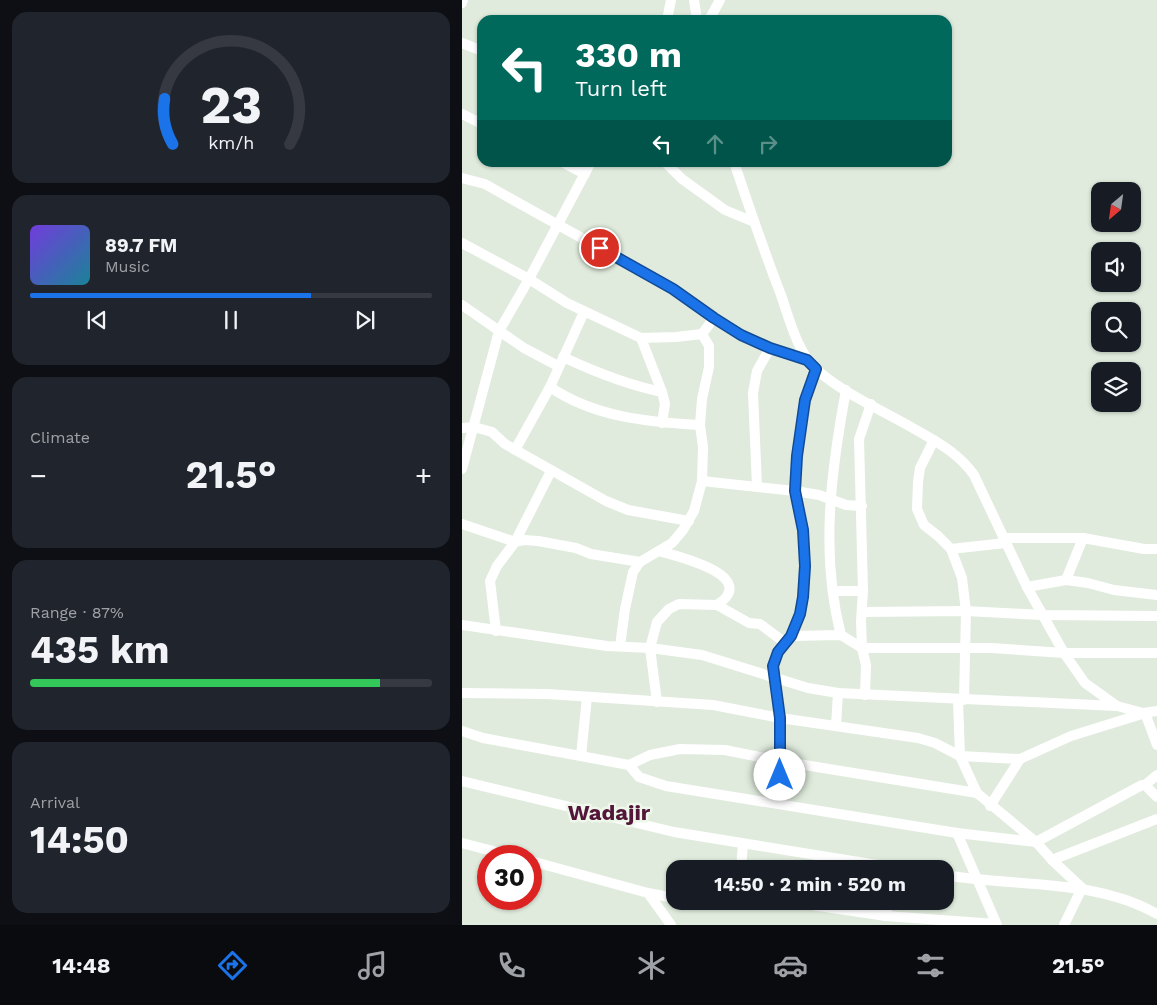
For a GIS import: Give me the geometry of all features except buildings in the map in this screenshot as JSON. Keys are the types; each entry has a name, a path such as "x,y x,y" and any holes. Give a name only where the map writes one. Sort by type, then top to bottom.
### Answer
{"street":[{"path":"668,15 671,0"},
{"path":"694,0 696,15"},
{"path":"712,15 720,0"},
{"path":"462,43 477,49"},
{"path":"462,114 477,122"},
{"path":"572,167 585,174"},
{"path":"463,463 499,331 588,167"},
{"path":"670,167 682,179 725,210 754,222"},
{"path":"736,167 795,334 807,360 816,369 846,390 934,440 953,452 965,463 974,475 1027,587 1064,654 1085,683 1116,706"},
{"path":"462,178 485,184 673,289 741,335 770,348 807,360"},
{"path":"462,243 567,303 641,338 702,334 714,318"},
{"path":"462,305 524,348 558,366"},
{"path":"515,450 550,387 584,312"},
{"path":"620,646 633,572 640,562 672,543 683,530 694,511 702,481 703,447 700,425 702,399 709,366 709,346 702,334"},
{"path":"641,338 666,404 662,423"},
{"path":"757,486 753,393 757,371 770,348"},
{"path":"563,357 639,387 662,392"},
{"path":"780,804 780,718 773,666 778,652 788,639 800,614 805,566 803,530 795,491 797,456 805,400 816,369"},
{"path":"550,387 566,398 612,414 651,422 700,425"},
{"path":"841,635 835,612 828,529 837,441 846,390"},
{"path":"865,695 866,665 862,648 861,621 863,591 859,439 871,404"},
{"path":"462,428 474,427 492,432 498,440 551,471 606,501 628,510 688,520"},
{"path":"934,440 920,468 917,509 924,525 951,549 962,578 966,611 960,756 977,793 990,806 1036,842 1082,888"},
{"path":"496,631 490,580 497,566 515,542 551,471"},
{"path":"702,481 795,491 819,495 846,505 862,506"},
{"path":"462,524 515,542 524,540 538,541 576,548 591,554 640,562"},
{"path":"951,549 1004,540 1083,538 1144,549 1156,549"},
{"path":"1066,580 1083,538"},
{"path":"659,551 708,566 723,576 730,587 722,602 717,605"},
{"path":"1027,587 1066,580 1088,583 1114,590 1156,595"},
{"path":"834,591 863,591"},
{"path":"657,702 650,648 656,622 669,609 679,604 717,605 749,623 760,624 788,639 841,635 862,648 965,648 1064,654 1156,653"},
{"path":"862,612 966,611 1042,615 1156,616"},
{"path":"462,625 496,631 702,655 746,667 808,688 838,693 1116,706 1144,713"},
{"path":"462,693 540,694 713,705 780,718 918,738 935,743 960,756 1020,759 1071,736 1156,711"},
{"path":"836,726 838,693"},
{"path":"581,756 587,697"},
{"path":"1144,713 1156,745"},
{"path":"462,731 484,738 629,765 650,755 680,749 725,750 780,761 977,793"},
{"path":"990,806 1020,759"},
{"path":"629,765 639,777 666,786 957,834 1036,842 1145,784 1156,775"},
{"path":"462,780 674,832 845,860"},
{"path":"1145,784 1156,797"},
{"path":"1052,860 1156,819"},
{"path":"846,910 886,916 997,925 957,834"},
{"path":"462,843 477,847"},
{"path":"742,860 743,844"},
{"path":"542,864 666,896"},
{"path":"954,878 977,881 1082,888 1138,904 1156,914"},
{"path":"1064,925 1082,888"},
{"path":"648,893 671,925"},
{"path":"886,916 887,910"}],"district":[{"name":"Wadajir","path":"609,812"}],"route":[{"path":"600,248 673,289 741,335 770,348 807,360 816,369 805,400 797,456 795,491 803,530 805,566 803,597 800,614 791,636 784,642 778,652 773,666 780,718 780,775"}]}
